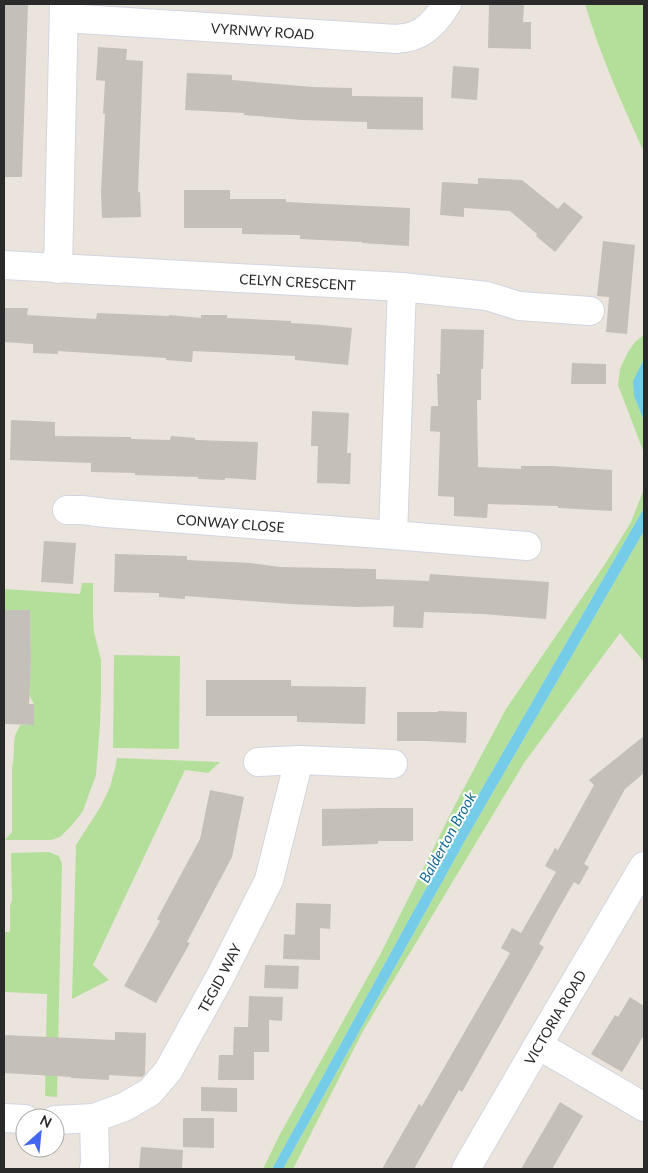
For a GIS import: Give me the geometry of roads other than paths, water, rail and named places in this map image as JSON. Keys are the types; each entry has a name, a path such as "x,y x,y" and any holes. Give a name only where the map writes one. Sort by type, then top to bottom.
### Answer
{"street":[{"name":"VYRNWY ROAD","path":"58,269 64,11 397,39 414,36 426,28 440,15 447,4"},
{"name":"CELYN CRESCENT","path":"4,265 402,286 487,296 519,306 590,311"},
{"path":"393,536 402,286"},
{"name":"CONWAY CLOSE","path":"67,510 527,546"},
{"path":"258,762 299,760 393,764"},
{"name":"TEGID WAY","path":"65,1119 94,1118 124,1107 150,1092 168,1071 220,977 270,880 299,760"},
{"name":"VICTORIA ROAD","path":"466,1169 644,866"},
{"path":"538,1044 644,1107"},
{"path":"94,1118 94,1169"}],"water":[{"path":"644,359 644,421 634,396 633,381"},
{"path":"644,508 644,531 466,839 283,1169 272,1169 457,832"}],"water label":[{"name":"Balderton Brook","path":"447,837"}]}
